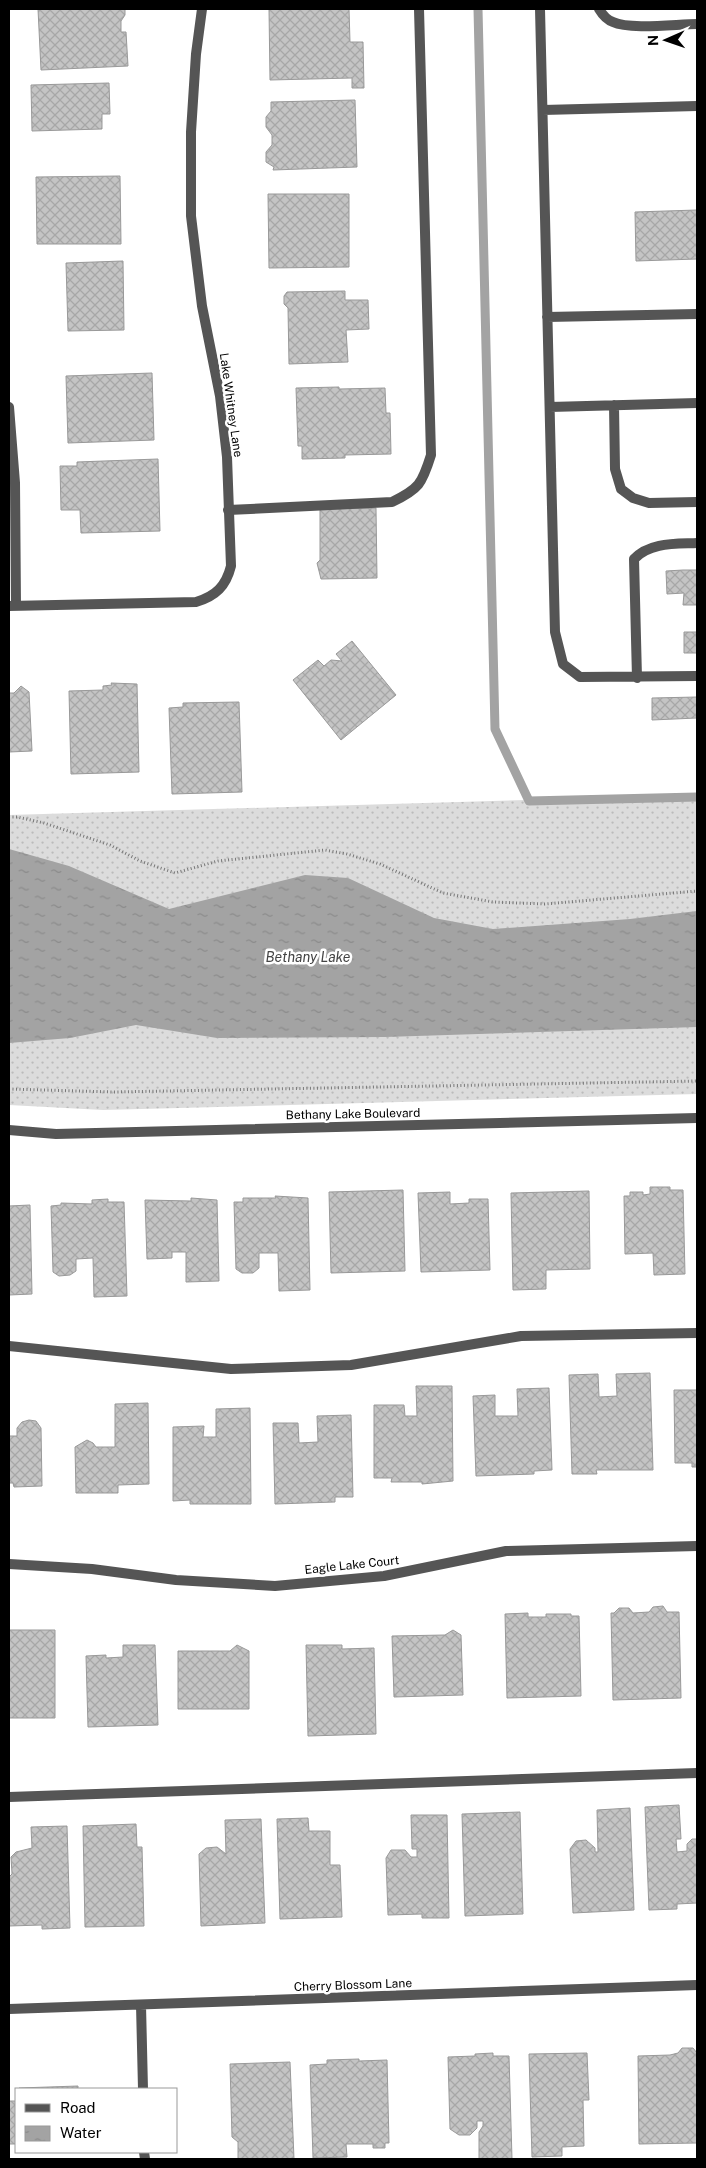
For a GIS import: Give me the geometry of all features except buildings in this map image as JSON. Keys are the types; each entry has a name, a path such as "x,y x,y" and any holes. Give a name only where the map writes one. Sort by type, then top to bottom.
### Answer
{"street":[{"name":"Lake Whitney Lane","path":"12,606 196,602 209,598 220,590 228,579 231,566 227,457 221,404 202,306 191,216 191,132 196,54 202,9"},
{"path":"228,510 392,502 410,493 424,478 431,455 419,9"},
{"path":"540,9 555,632 563,664 580,677 697,676"},
{"path":"599,9 602,15 613,22 632,25 697,24"},
{"path":"543,110 697,106"},
{"path":"547,317 697,314"},
{"path":"550,407 697,403"},
{"path":"614,405 615,469 620,489 633,498 650,503 697,502"},
{"path":"9,407 15,483 12,606"},
{"path":"637,678 634,559 641,552 664,544 697,543"},
{"name":"Bethany Lake Boulevard","path":"9,1130 56,1134 697,1118"},
{"path":"9,1346 232,1369 351,1365 520,1336 697,1333"},
{"name":"Eagle Lake Court","path":"9,1564 92,1569 176,1580 275,1586 384,1576 506,1551 697,1546"},
{"path":"9,1797 697,1773"},
{"name":"Cherry Blossom Lane","path":"9,2009 697,1985"},
{"path":"141,2005 143,2088"}],"path":[{"path":"9,817 18,817 44,824 110,845 140,861 175,873 218,861 325,850 347,854 380,864 443,893 494,902 545,904 697,891"},
{"path":"9,1089 113,1092 697,1081"}],"shaded area":[{"path":"697,795 697,1094 103,1110 9,1105 9,815"}],"water":[{"name":"Bethany Lake","path":"9,849 69,866 169,909 305,875 348,878 434,918 493,929 630,919 697,911 697,1027 385,1037 217,1038 136,1025 70,1038 9,1043"}],"waterway":[{"path":"478,9 495,729 529,801 697,797"}]}
